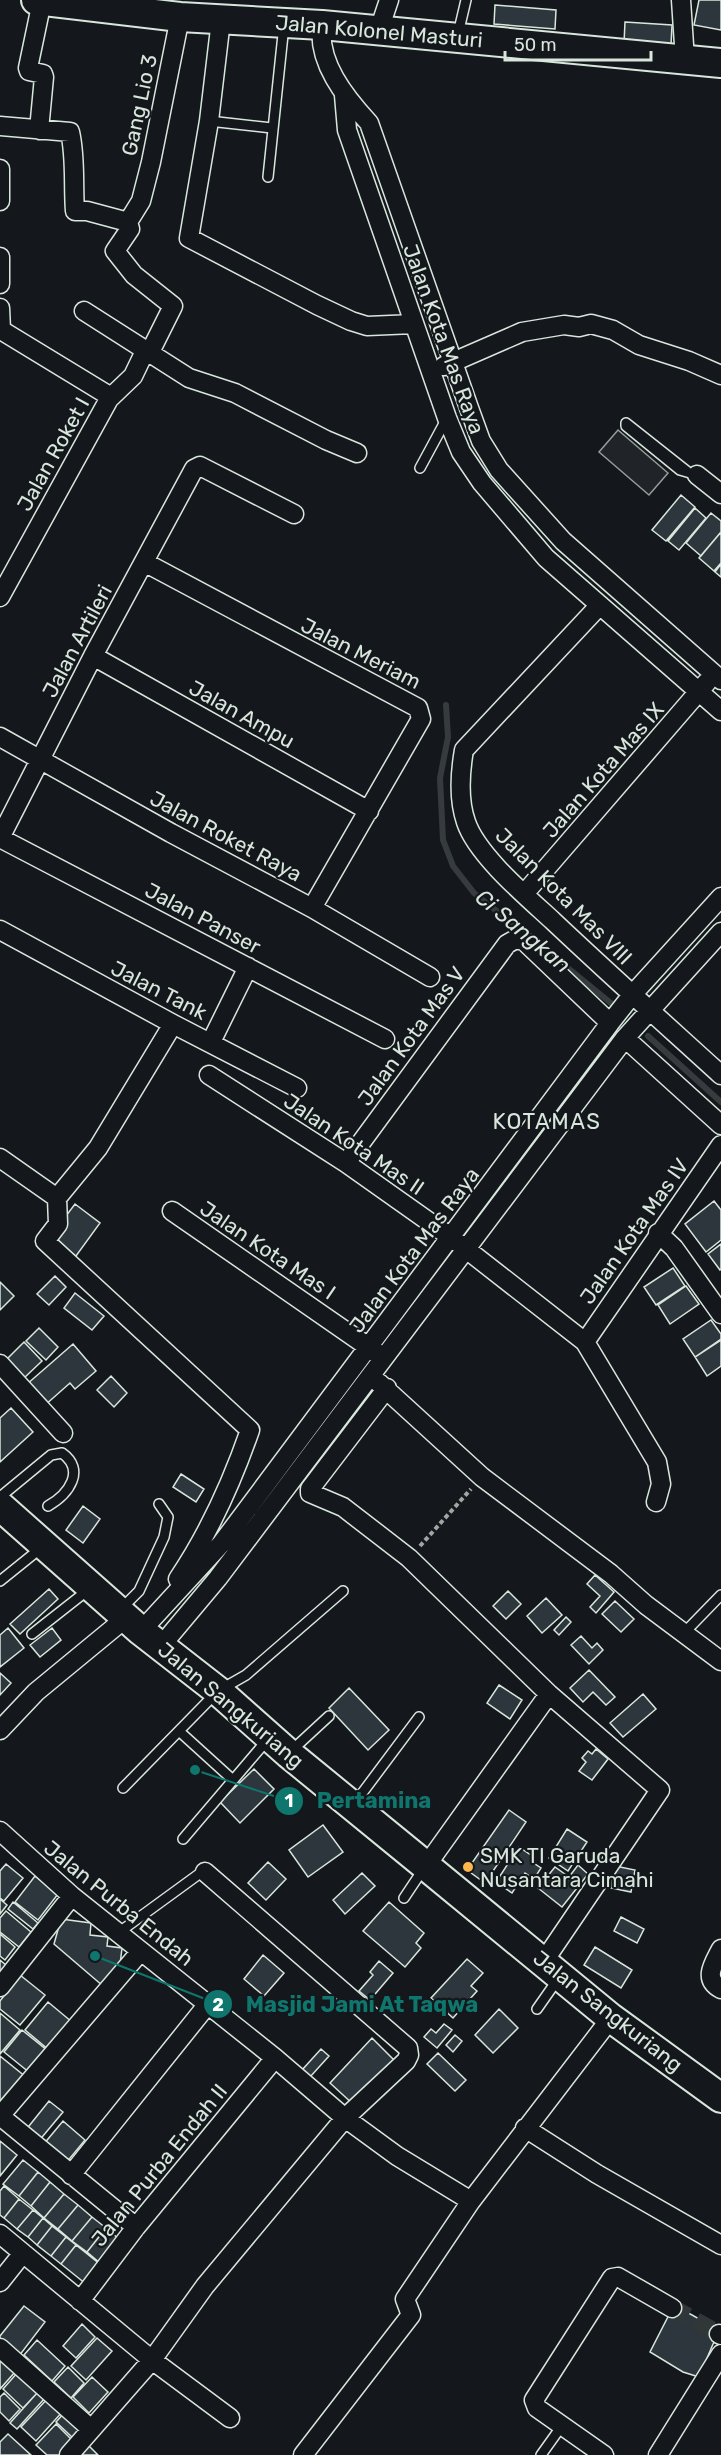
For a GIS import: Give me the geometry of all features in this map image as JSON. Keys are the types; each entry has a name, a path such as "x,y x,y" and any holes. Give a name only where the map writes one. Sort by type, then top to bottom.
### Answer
{"main road":[{"name":"Jalan Kolonel Masturi","path":"36,0 721,63"},
{"name":"Jalan Sangkuriang","path":"0,1506 136,1625 218,1691 279,1745 611,2018 721,2098"}],"street":[{"path":"378,30 389,0"},
{"path":"681,0 685,60"},
{"path":"39,130 44,76 29,71 28,68 42,1"},
{"path":"204,14 209,121 189,238 351,321 367,326 414,324"},
{"name":"Gang Lio 3","path":"148,350 173,306 134,275 115,251 130,229 128,222 141,201 151,162 204,14"},
{"name":"Jalan Kota Mas Raya","path":"322,25 321,46 344,95 369,123 482,441 500,470 563,541 717,677"},
{"name":"Jalan Kota Mas Raya","path":"344,95 347,130 447,418 461,452 482,483 546,558 721,711"},
{"path":"0,126 70,132 73,144 75,211 128,222"},
{"path":"0,169 0,201"},
{"path":"0,257 0,284"},
{"path":"0,308 1,330 111,397"},
{"path":"84,311 189,378 235,393 357,453"},
{"path":"431,371 522,332 564,325 579,327 591,324 613,330 639,345 689,361 721,375"},
{"name":"Jalan Roket I","path":"0,597 111,397 133,376 148,350"},
{"name":"Jalan Artileri","path":"0,838 93,656 196,467 201,466 294,514"},
{"path":"692,474 721,494"},
{"name":"Jalan Meriam","path":"144,562 292,643 418,708 421,719 312,908"},
{"name":"Jalan Kota Mas VIII","path":"600,605 464,750 460,770 461,799 466,822 480,847 524,894 648,1011 721,1075"},
{"name":"Jalan Ampu","path":"93,656 369,811"},
{"name":"Jalan Kota Mas IX","path":"524,894 700,692 717,677"},
{"name":"Jalan Roket Raya","path":"0,737 171,833 312,908 430,977"},
{"name":"Jalan Panser","path":"0,838 385,1039"},
{"name":"Jalan Kota Mas Raya","path":"136,1625 229,1549 376,1352 452,1238 610,1023 632,995 721,897"},
{"name":"Jalan Tank","path":"0,930 297,1088"},
{"name":"Jalan Kota Mas Raya","path":"136,1625 229,1549 370,1376 376,1352 467,1250 625,1038 721,932"},
{"name":"Jalan Kota Mas V","path":"346,1163 507,944 516,939 524,941 610,1023"},
{"path":"211,1042 248,967"},
{"path":"0,1730 36,1692 136,1625 175,1582 195,1553 226,1492 250,1430 45,1241 58,1224 57,1198 98,1148 173,1024"},
{"path":"625,1038 721,1125"},
{"name":"Jalan Kota Mas II","path":"209,1075 346,1163 452,1238 585,1342"},
{"name":"Jalan Kota Mas IV","path":"585,1342 658,1233 721,1145"},
{"path":"0,1158 57,1198"},
{"name":"Jalan Kota Mas I","path":"172,1211 376,1352"},
{"path":"658,1233 674,1248 721,1314"},
{"path":"585,1342 657,1462 661,1484 656,1502"},
{"path":"0,1364 63,1433"},
{"path":"370,1376 387,1388 482,1477 611,1574 683,1634 721,1661"},
{"path":"387,1388 337,1451 310,1489 310,1493 343,1507 409,1558 549,1694 660,1790 552,1968"},
{"path":"426,1866 549,1694"},
{"name":"Jalan Purba Endah","path":"2,1839 275,2058 345,2118 398,2156 471,2201"},
{"path":"69,2455 152,2360 206,2286 345,2118 406,2061 409,2055 408,2048 205,1872"},
{"path":"0,1987 72,1896"},
{"path":"721,1948 710,1971 710,1979 715,1986 721,1989"},
{"path":"136,2227 0,2116 141,1951"},
{"path":"71,2175 208,2004"},
{"path":"303,2455 411,2315 405,2299 471,2201 611,2018"},
{"name":"Jalan Purba Endah II","path":"80,2301 136,2227 275,2058"},
{"path":"525,2128 597,2174 721,2245"},
{"path":"0,2234 152,2360 230,2418"},
{"path":"0,2282 23,2253"},
{"path":"604,2455 561,2427 537,2408 534,2400 612,2278 618,2277 672,2308"},
{"path":"0,2348 92,2428"},
{"path":"658,2455 721,2354"}],"lane":[{"path":"457,37 466,0"},
{"path":"268,177 284,23"},
{"path":"209,121 272,128"},
{"path":"420,468 447,418"},
{"path":"626,423 637,430 692,474 680,470 626,426 626,423"},
{"path":"0,1497 51,1455 62,1453 72,1460 75,1471 70,1485 48,1506"},
{"path":"136,1625 139,1591 164,1537 168,1517 159,1504"},
{"path":"0,1581 45,1545"},
{"path":"32,1634 93,1586"},
{"path":"123,1788 218,1691 246,1675 343,1591"},
{"path":"683,1634 721,1595"},
{"path":"183,1839 233,1780 279,1745 329,1716"},
{"path":"352,1805 419,1717"},
{"path":"179,1731 233,1780"},
{"path":"404,1898 426,1866"},
{"path":"118,1933 199,1874 205,1872"},
{"path":"537,2009 552,1968"},
{"path":"541,2455 561,2427"}],"path":[{"path":"409,1558 482,1477"}],"shaded area":[{"path":"618,430 668,473 649,495 599,452"}],"building":[{"path":"699,0 721,0 721,30 694,25"},
{"path":"495,5 556,10 555,29 494,24"},
{"path":"625,22 672,25 671,45 624,43"},
{"path":"681,495 695,507 666,541 652,530"},
{"path":"695,508 706,518 679,550 668,541"},
{"path":"711,513 721,521 721,532 701,556 686,543"},
{"path":"721,532 721,563 714,571 699,558"},
{"path":"721,564 721,577 715,572"},
{"path":"714,1201 721,1210 721,1240 706,1252 685,1224"},
{"path":"75,1204 100,1223 76,1256 50,1237"},
{"path":"721,1244 721,1269 720,1270 708,1254"},
{"path":"673,1268 685,1286 656,1305 644,1287"},
{"path":"55,1276 66,1287 49,1305 37,1294"},
{"path":"0,1282 14,1296 0,1310"},
{"path":"686,1286 699,1304 670,1324 658,1305"},
{"path":"75,1293 104,1316 92,1330 64,1308"},
{"path":"711,1320 721,1334 721,1339 695,1357 683,1339"},
{"path":"39,1328 58,1347 46,1360 26,1341"},
{"path":"721,1340 721,1366 707,1376 695,1357"},
{"path":"24,1342 42,1361 23,1379 5,1361"},
{"path":"73,1344 96,1371 75,1389 70,1383 44,1406 26,1385"},
{"path":"111,1376 127,1393 114,1407 97,1390"},
{"path":"11,1408 33,1432 0,1462 0,1418"},
{"path":"181,1474 204,1489 196,1502 173,1487"},
{"path":"83,1506 100,1519 83,1543 66,1530"},
{"path":"595,1575 614,1592 596,1613 590,1607 600,1596 587,1584"},
{"path":"49,1589 58,1599 20,1634 10,1624"},
{"path":"508,1591 521,1604 506,1619 493,1606"},
{"path":"546,1598 562,1615 542,1633 527,1616"},
{"path":"615,1601 634,1619 621,1632 602,1614"},
{"path":"566,1617 571,1622 559,1635 554,1630"},
{"path":"8,1628 24,1648 0,1667 0,1635"},
{"path":"52,1628 61,1640 40,1657 30,1645"},
{"path":"581,1636 592,1648 597,1643 603,1650 589,1664 571,1645"},
{"path":"589,1670 615,1697 606,1705 593,1692 583,1702 570,1688"},
{"path":"0,1673 11,1683 0,1695"},
{"path":"499,1685 522,1700 510,1719 487,1703"},
{"path":"349,1688 389,1730 368,1750 329,1708"},
{"path":"643,1694 656,1709 623,1737 610,1723"},
{"path":"596,1749 608,1759 592,1780 579,1771 586,1762 582,1758 588,1751 592,1754"},
{"path":"254,1769 274,1789 240,1823 220,1802"},
{"path":"509,1810 526,1822 485,1883 467,1870"},
{"path":"323,1825 343,1852 308,1877 289,1850"},
{"path":"567,1829 587,1842 568,1871 549,1858"},
{"path":"519,1847 535,1858 532,1862 541,1868 534,1879 525,1873 512,1893 496,1882"},
{"path":"268,1862 286,1879 266,1900 248,1883"},
{"path":"6,1864 23,1878 4,1901 0,1898 0,1871"},
{"path":"578,1865 588,1874 562,1907 538,1888 555,1867 569,1877"},
{"path":"615,1866 635,1870 631,1892 611,1888"},
{"path":"362,1873 375,1886 345,1914 333,1900"},
{"path":"35,1876 58,1894 38,1920 15,1902"},
{"path":"0,1899 7,1905 0,1914"},
{"path":"13,1902 38,1923 33,1929 8,1909"},
{"path":"389,1902 424,1933 416,1943 421,1948 405,1967 363,1931"},
{"path":"6,1911 31,1932 19,1947 0,1932 0,1918"},
{"path":"621,1917 644,1929 637,1943 614,1931"},
{"path":"61,1919 91,1923 90,1935 108,1937 107,1946 122,1948 120,1965 103,1986 54,1944"},
{"path":"0,1934 15,1947 5,1960 0,1956"},
{"path":"595,1947 632,1970 621,1988 584,1965"},
{"path":"263,1955 284,1973 264,1996 244,1979"},
{"path":"467,1959 483,1973 471,1986 477,1991 453,2018 431,1998"},
{"path":"0,1960 7,1966 0,1974"},
{"path":"379,1961 393,1973 370,2000 359,1991 373,1975 370,1972"},
{"path":"20,1975 45,1995 20,2025 0,2009 0,2001"},
{"path":"48,2002 72,2022 49,2050 25,2030"},
{"path":"499,2009 518,2028 493,2053 475,2035"},
{"path":"0,2013 20,2030 0,2054"},
{"path":"444,2024 452,2030 437,2048 424,2037 431,2029 436,2033"},
{"path":"22,2030 48,2051 30,2073 4,2052"},
{"path":"455,2035 462,2041 453,2052 446,2045"},
{"path":"372,2038 395,2061 354,2105 330,2083"},
{"path":"321,2049 329,2056 310,2077 302,2070"},
{"path":"438,2053 466,2080 455,2091 427,2064"},
{"path":"0,2056 26,2077 0,2103"},
{"path":"49,2101 63,2112 38,2142 25,2131"},
{"path":"63,2121 85,2140 66,2163 43,2145"},
{"path":"0,2141 17,2155 0,2176"},
{"path":"23,2160 38,2172 19,2196 3,2184"},
{"path":"38,2172 50,2182 31,2206 19,2196"},
{"path":"50,2182 64,2194 44,2218 31,2206"},
{"path":"4,2186 19,2199 4,2218 0,2215 0,2191"},
{"path":"64,2194 78,2205 58,2229 44,2218"},
{"path":"19,2199 33,2210 17,2229 4,2218"},
{"path":"78,2205 92,2217 72,2241 58,2229"},
{"path":"33,2210 43,2218 28,2237 17,2229"},
{"path":"92,2217 106,2228 87,2252 72,2241"},
{"path":"43,2218 52,2226 37,2245 28,2237"},
{"path":"52,2226 66,2237 51,2256 37,2245"},
{"path":"106,2228 119,2239 100,2263 87,2252"},
{"path":"66,2237 76,2245 61,2264 51,2256"},
{"path":"76,2245 101,2265 86,2284 61,2264"},
{"path":"674,2305 721,2331 699,2377 683,2372 650,2352"},
{"path":"24,2306 45,2322 19,2356 0,2340 0,2336"},
{"path":"82,2324 95,2337 76,2358 63,2346"},
{"path":"97,2338 112,2351 86,2380 71,2366"},
{"path":"37,2340 65,2366 52,2381 24,2355"},
{"path":"0,2358 15,2372 0,2389"},
{"path":"68,2367 84,2383 71,2398 54,2382"},
{"path":"18,2372 39,2391 23,2408 3,2389"},
{"path":"92,2377 108,2392 89,2413 73,2397"},
{"path":"38,2392 45,2398 17,2429 10,2423"},
{"path":"4,2393 20,2409 9,2421 0,2412 0,2397"},
{"path":"49,2397 64,2410 36,2441 21,2427"},
{"path":"66,2411 84,2428 74,2439 56,2422"},
{"path":"56,2424 73,2441 60,2455 47,2455 36,2445"},
{"path":"8,2434 31,2455 0,2455 0,2442"},
{"path":"87,2444 98,2455 77,2455"}],"waterway":[{"name":"Ci Sangkan","path":"446,705 448,737 440,778 443,840 453,866 474,893 528,936"},
{"name":"Ci Sangkan","path":"541,946 612,1004"},
{"name":"Ci Sangkan","path":"648,1036 721,1102"}],"tunnel":[{"path":"672,2308 719,2334"}],"place":[{"name":"Pertamina","path":"195,1770"},
{"name":"SMK TI Garuda Nusantara Cimahi","path":"468,1867"},
{"name":"Masjid Jami At Taqwa","path":"95,1956"}],"district":[{"name":"KOTAMAS","path":"547,1121"}]}
